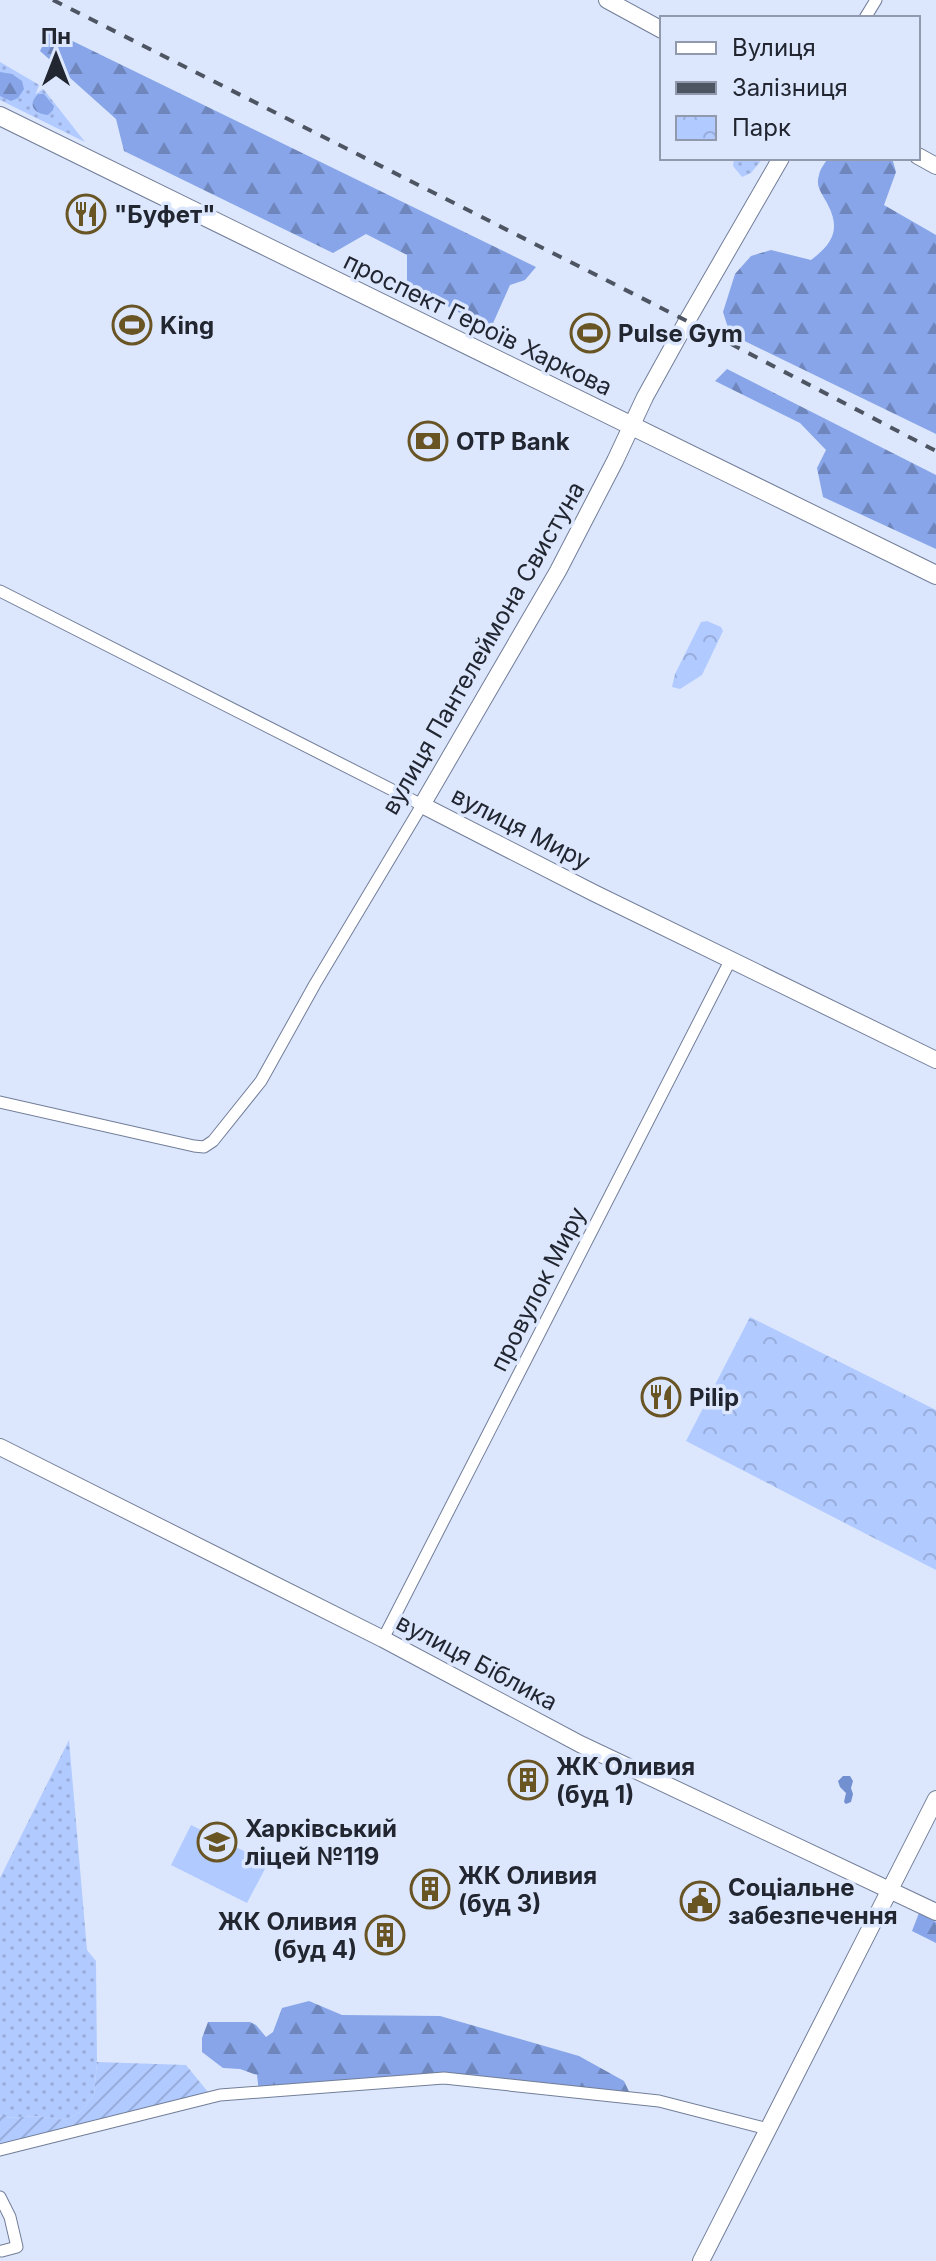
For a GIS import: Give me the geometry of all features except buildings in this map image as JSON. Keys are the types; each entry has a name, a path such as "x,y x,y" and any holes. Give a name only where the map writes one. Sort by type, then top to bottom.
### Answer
{"main road":[{"name":"проспект Героїв Харкова","path":"0,116 936,575"}],"street":[{"path":"607,0 660,29"},
{"name":"вулиця Пантелеймона Свистуна","path":"0,1102 204,1147 213,1141 261,1081 558,571 687,321 780,160"},
{"name":"вулиця Миру","path":"0,591 594,893 936,1060"},
{"name":"провулок Миру","path":"383,1639 731,959"},
{"name":"вулиця Біблика","path":"0,1447 383,1639 580,1744 936,1912"},
{"path":"701,2261 936,1799"},
{"path":"0,2150 220,2095 444,2078 659,2101 768,2129"},
{"path":"0,2197 10,2217 17,2247 2,2251"}],"green space":[{"path":"50,30 536,267 525,280 510,285 490,330 407,283 407,255 366,234 333,253 124,151 116,119 40,51"},
{"path":"0,62 41,86 85,142 0,100"},
{"path":"0,72 12,74 22,81 24,89 18,98 11,101 0,96"},
{"path":"38,94 44,94 54,106 48,115 34,108 33,102"},
{"path":"734,160 761,160 751,173 742,177 733,166"},
{"path":"827,160 893,160 896,172 884,205 936,235 936,434 730,334 723,312 735,274 751,256 771,250 811,260 829,242 834,222 818,184 820,171"},
{"path":"727,369 936,475 936,549 823,497 817,468 826,450 800,423 715,381"},
{"path":"707,621 723,631 702,675 680,689 672,687 675,674 701,622"},
{"path":"750,1317 936,1410 936,1570 686,1441"},
{"path":"69,1740 87,1950 96,1961 97,2062 94,2095 80,2112 66,2120 36,2116 4,2118 0,2114 0,1878"},
{"path":"191,1825 268,1863 247,1903 171,1865"},
{"path":"919,1913 936,1922 936,1943 912,1931"},
{"path":"309,2001 342,2015 440,2016 579,2056 624,2081 632,2098 444,2078 259,2092 257,2075 240,2069 223,2068 202,2052 202,2038 208,2022 250,2022 266,2037 273,2032 282,2008"},
{"path":"97,2062 186,2065 212,2097 0,2150 0,2114 5,2118 36,2116 66,2120 80,2112 94,2095"}],"shaded area":[{"path":"843,1776 850,1776 853,1781 851,1802 846,1804 846,1793 838,1781"}],"railway":[{"path":"53,0 687,321 936,451"}],"place":[{"name":"\"Буфет\"","path":"86,214"},
{"name":"King","path":"132,325"},
{"name":"Pulse Gym","path":"590,333"},
{"name":"OTP Bank","path":"428,441"},
{"name":"Pilip","path":"661,1397"},
{"name":"ЖК Оливия (буд 1)","path":"528,1780"},
{"name":"Харківський ліцей №119","path":"217,1842"},
{"name":"ЖК Оливия (буд 3)","path":"430,1889"},
{"name":"Соціальне забезпечення","path":"700,1901"},
{"name":"ЖК Оливия (буд 4)","path":"385,1935"}]}
